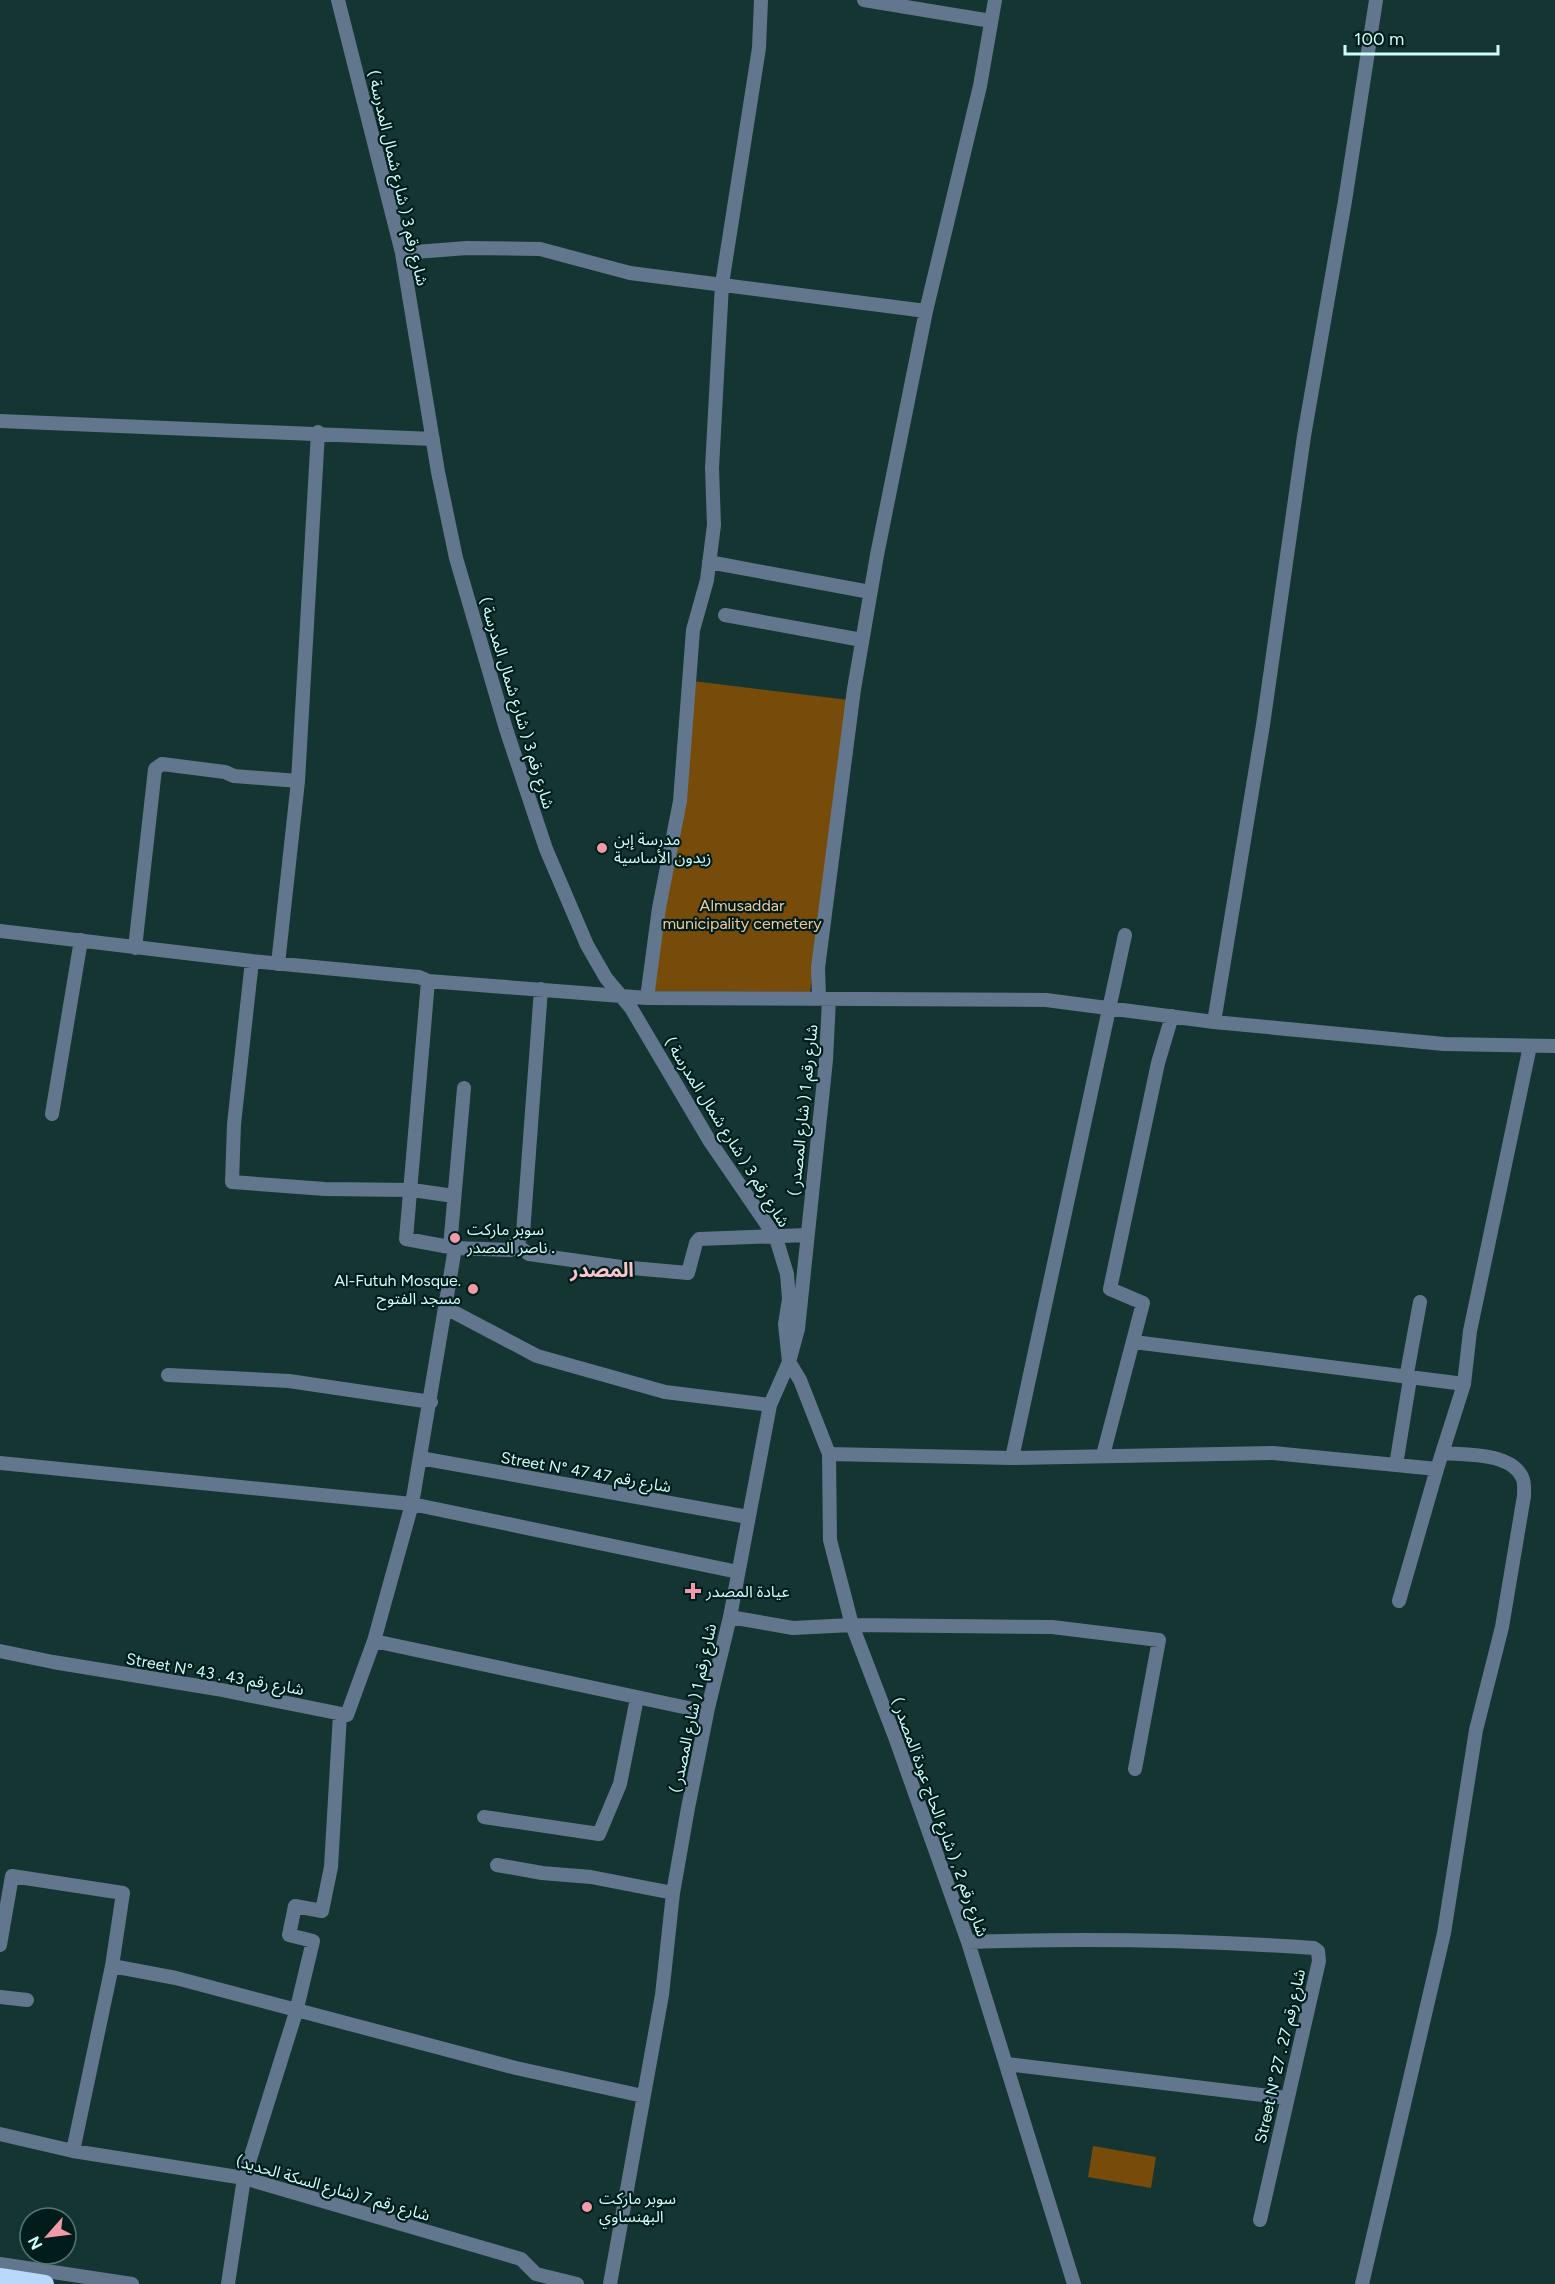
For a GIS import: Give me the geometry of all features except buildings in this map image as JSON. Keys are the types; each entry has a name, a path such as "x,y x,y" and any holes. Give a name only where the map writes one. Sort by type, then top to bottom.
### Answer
{"highway":[{"path":"0,2277 45,2284"}],"street":[{"name":"شارع رقم 3 ( شارع شمال المدرسة )","path":"338,0 402,253 433,439 456,558 489,672 546,849 587,945 606,978 621,994 709,1140 776,1238 787,1274 789,1299 785,1324 789,1362"},
{"path":"647,998 659,908 681,801 693,630 709,562 714,525 712,468 722,284 759,48 760,0"},
{"path":"864,0 991,21"},
{"name":"شارع رقم 1 ( شارع المصدر )","path":"610,2284 662,1995 673,1893 707,1712 730,1617 770,1406 789,1362 798,1329 826,1059 820,958 862,640 926,311 980,86 995,0"},
{"path":"1214,1022 1263,725 1304,436 1345,201 1376,0"},
{"path":"402,253 467,248 540,249 630,273 926,311"},
{"path":"0,420 318,432 433,439"},
{"path":"278,964 298,781 318,432"},
{"path":"709,562 870,592"},
{"path":"725,615 862,640"},
{"path":"135,948 154,769 162,764 225,772 234,776 298,781"},
{"path":"0,931 278,964 419,977 428,981 621,994 647,998 1046,1000 1214,1022 1444,1044 1555,1046"},
{"path":"1012,1458 1125,935"},
{"path":"52,1114 81,940"},
{"path":"252,961 234,1124 232,1182 325,1189 412,1190 454,1196"},
{"path":"428,981 412,1190 406,1239 453,1248 511,1250 523,1234 541,989"},
{"path":"1103,1455 1143,1303 1110,1288 1158,1063 1172,1016"},
{"path":"1399,1601 1464,1384 1470,1331 1530,1046"},
{"path":"228,2284 244,2178 296,2012 313,1941 289,1935 295,1906 322,1911 331,1867 340,1714 346,1715 374,1641 412,1504 446,1308 453,1248 454,1196 464,1088"},
{"path":"515,1244 529,1254 621,1268 688,1273 699,1239 776,1238 807,1235"},
{"path":"1396,1465 1410,1378 1407,1373 1420,1302"},
{"path":"446,1308 537,1356 665,1392 770,1406"},
{"path":"1134,1342 1464,1384"},
{"name":"شارع رقم 2 , ( شارع الحاج عودة المصدر )","path":"789,1362 800,1380 830,1454 830,1540 852,1624 968,1942 1074,2284"},
{"path":"168,1375 289,1381 431,1402"},
{"path":"830,1454 1012,1458 1273,1453 1437,1469"},
{"path":"1362,2284 1444,1933 1476,1730 1502,1627 1524,1496 1523,1478 1512,1464 1489,1457 1442,1453"},
{"name":"Street N° 47 شارع رقم 47","path":"420,1458 748,1517"},
{"path":"0,1463 412,1504 738,1572"},
{"path":"730,1617 793,1628 852,1624 1052,1627 1159,1640 1135,1769"},
{"path":"374,1641 707,1712"},
{"name":"Street N° 43 . شارع رقم 43","path":"0,1651 53,1662 209,1687 340,1714"},
{"path":"484,1816 599,1834 620,1784 637,1698"},
{"path":"496,1865 542,1873 591,1877 673,1893"},
{"path":"0,1945 12,1876 123,1893 112,1966 72,2151"},
{"name":"Street N° 27 . شارع رقم 27","path":"968,1942 1066,1939 1230,1942 1314,1948 1318,1951 1319,1961 1260,2220"},
{"path":"112,1966 176,1978 296,2012 516,2068 643,2096"},
{"path":"0,1996 27,2000"},
{"path":"1007,2064 1287,2098"},
{"name":"شارع رقم 7 (شارع السكة الحديد)","path":"0,2134 72,2151 244,2178 521,2259 536,2274 577,2284"},
{"path":"0,2264 132,2284"}],"green space":[{"name":"Almusaddar municipality cemetery","path":"693,681 849,700 810,992 649,991"},
{"path":"1093,2146 1156,2157 1151,2188 1088,2177"}],"place":[{"name":"مدرسة إبن زيدون الأساسية","path":"602,848"},
{"name":"سوبر ماركت ناصر المصدر .","path":"455,1238"},
{"name":"Al-Futuh Mosque. مسجد الفتوح","path":"473,1289"},
{"name":"عيادة المصدر","path":"693,1591"},
{"name":"سوبر ماركت البهنساوي","path":"587,2207"}],"district":[{"name":"المصدر","path":"602,1270"}]}
